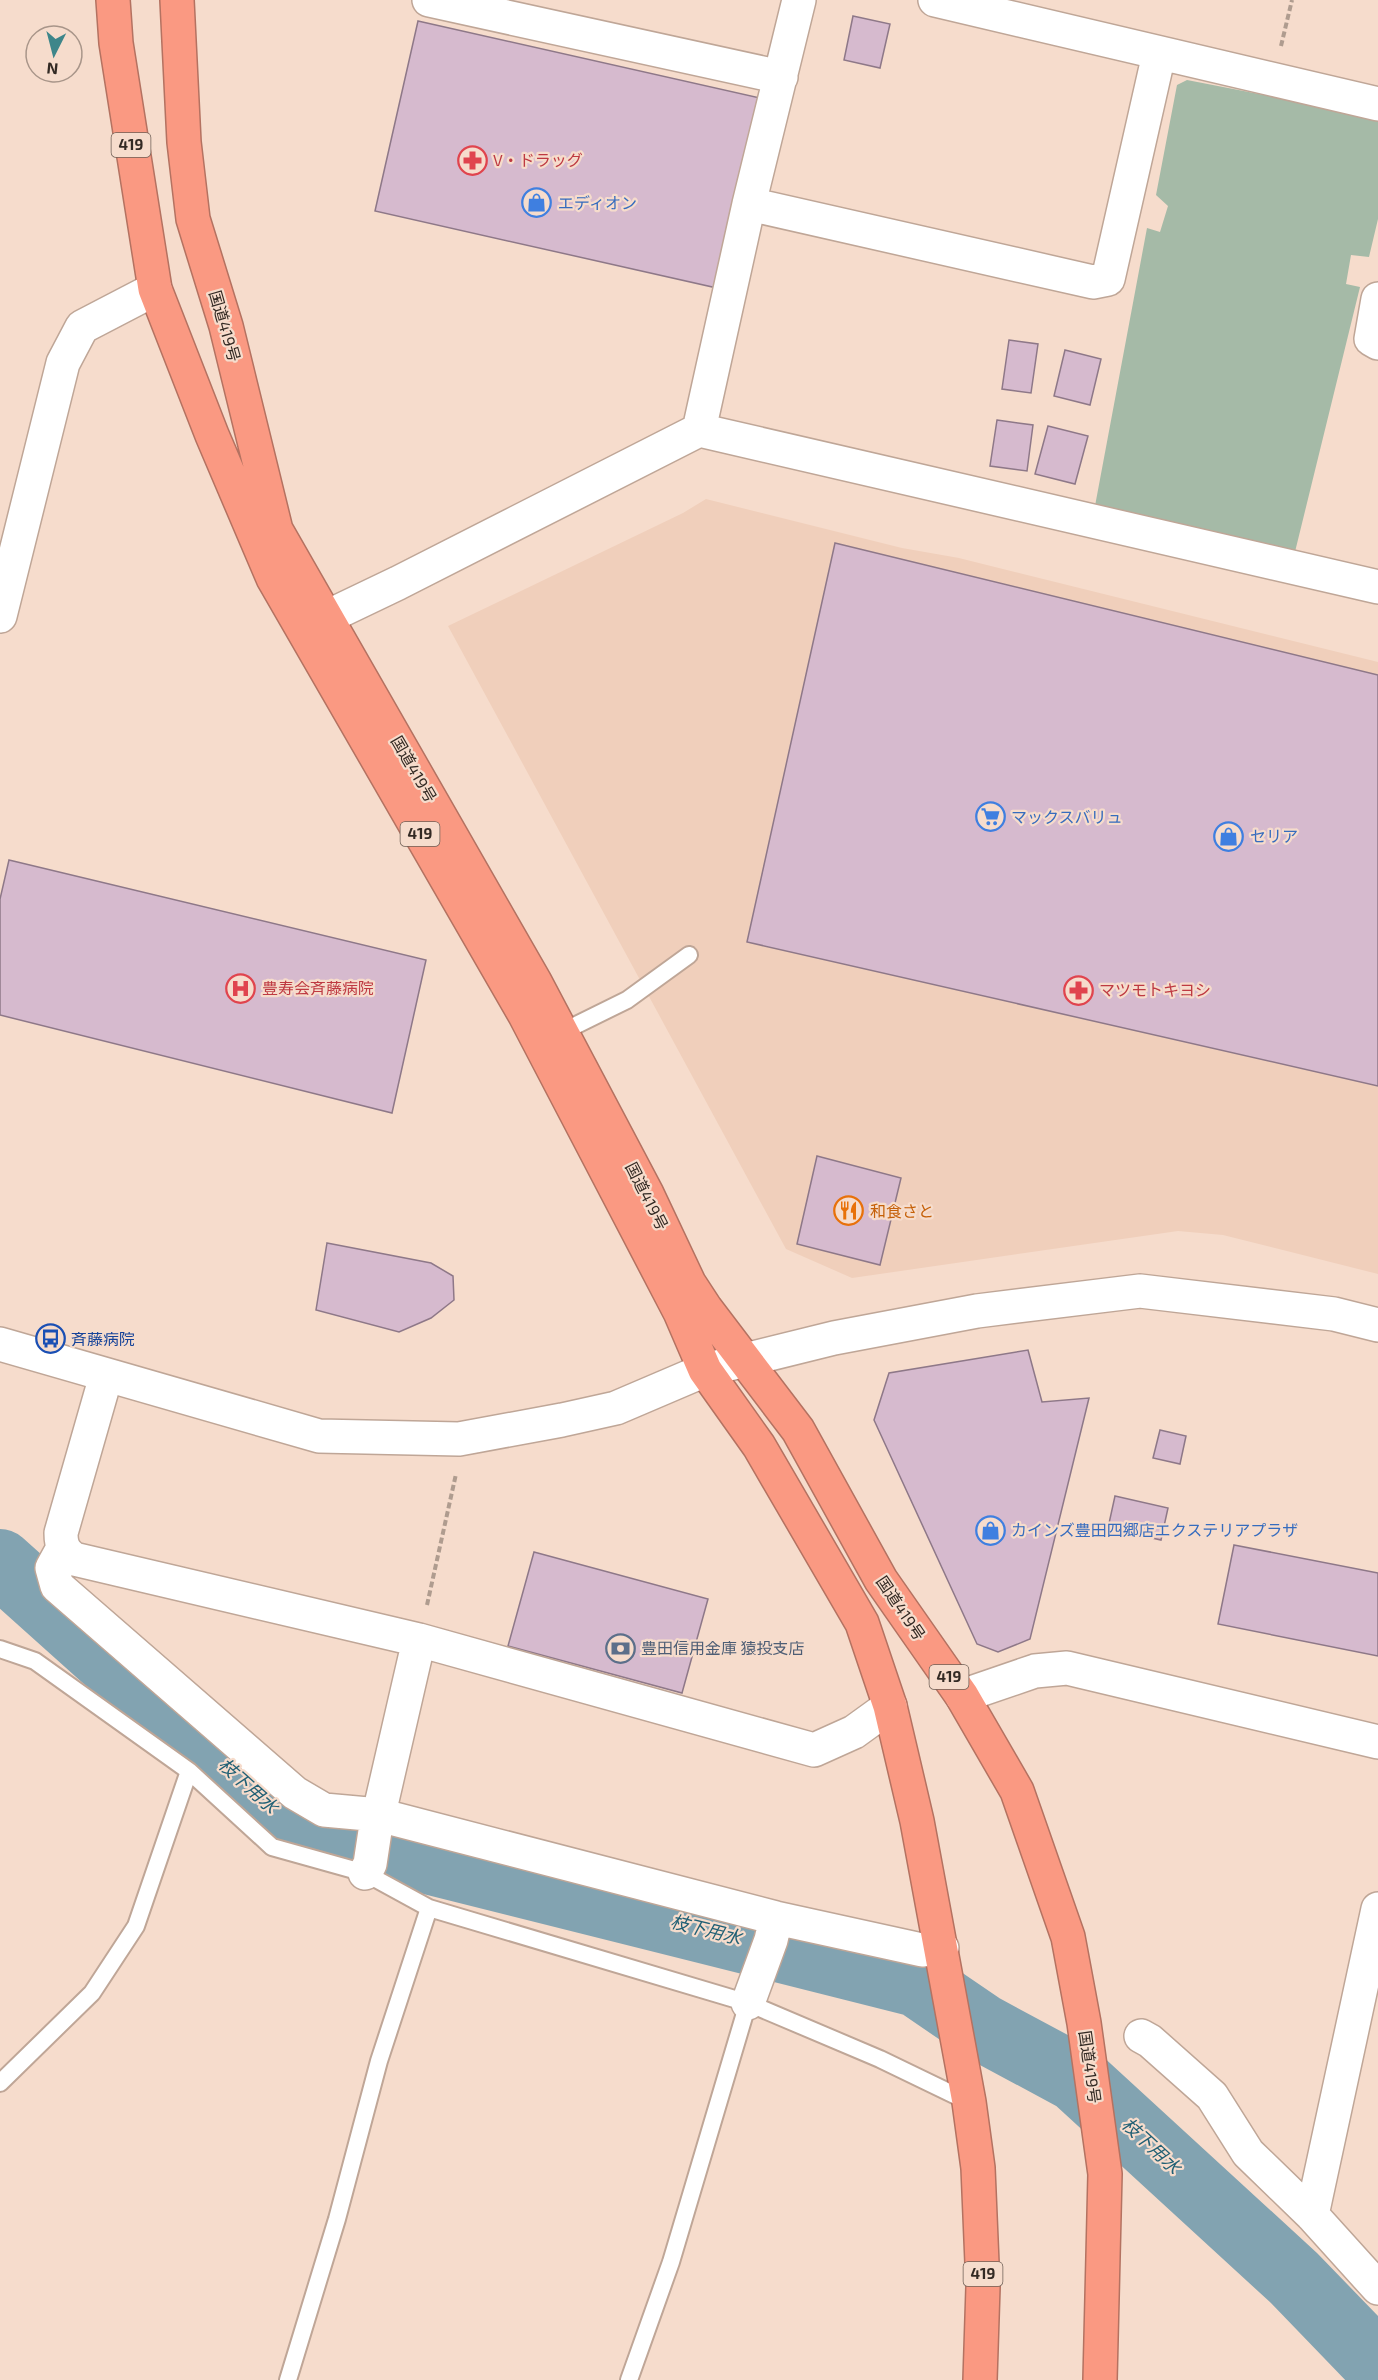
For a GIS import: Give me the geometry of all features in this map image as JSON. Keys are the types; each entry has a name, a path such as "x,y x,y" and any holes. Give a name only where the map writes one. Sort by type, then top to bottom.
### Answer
{"highway":[{"name":"国道419号","path":"113,0 116,43 156,289 212,435 273,578 525,1016 680,1312 705,1370 759,1446 862,1623 890,1706 917,1821 969,2102 978,2168 983,2275 980,2380"},
{"name":"国道419号","path":"177,0 184,142 193,219 226,326 276,530 535,982 647,1194 689,1282 706,1309 798,1430 881,1580 962,1696 1017,1791 1068,1937 1084,2024 1105,2174 1100,2380"}],"street":[{"path":"429,0 781,77"},
{"path":"699,430 749,204 799,0"},
{"path":"935,0 1378,104"},
{"path":"749,204 1093,282 1108,279 1159,54"},
{"path":"0,616 63,363 72,343 82,327 156,289"},
{"path":"1378,299 1371,339 1378,343"},
{"path":"327,616 398,583 699,430 1378,587"},
{"path":"0,1344 319,1436 459,1439 616,1408 705,1370 834,1338 977,1311 1140,1291 1334,1314 1378,1325"},
{"path":"106,1376 61,1533 63,1548 52,1568 57,1586 295,1793 324,1810 774,1929 922,1950 942,1948"},
{"path":"63,1548 74,1559 419,1640 814,1750 854,1732 890,1706"},
{"path":"367,1869 419,1640"},
{"path":"962,1696 1035,1671 1067,1668 1378,1742"},
{"path":"1312,2215 1378,1909"},
{"path":"752,1994 774,1929"},
{"path":"1141,2036 1150,2041 1212,2096 1248,2153 1312,2215 1378,2288"}],"lane":[{"path":"560,1033 627,1000 689,955"},
{"path":"0,1649 35,1661 189,1771 272,1847 367,1869 429,1908 752,1994 969,2102"},
{"path":"0,2083 92,1993 136,1926 189,1771"},
{"path":"288,2380 337,2219 379,2061 429,1908"},
{"path":"629,2380 671,2262 752,1994"}],"path":[{"path":"1273,79 1292,0"},
{"path":"419,1640 455,1478 459,1439"}],"shaded area":[{"path":"706,499 902,548 959,558 1378,662 1378,1274 1223,1235 1178,1231 852,1278 786,1249 448,626 683,513"}],"green space":[{"path":"1187,80 1378,117 1378,219 1369,257 1351,255 1346,284 1360,287 1293,560 1095,506 1147,228 1160,232 1168,206 1156,195 1177,85"}],"building":[{"path":"853,16 890,24 880,68 844,60"},
{"path":"418,21 760,98 717,288 375,211"},
{"path":"1009,340 1038,344 1031,393 1002,389"},
{"path":"1065,350 1101,359 1090,405 1054,396"},
{"path":"997,420 1033,425 1027,471 990,466"},
{"path":"1048,426 1088,436 1075,484 1035,474"},
{"path":"835,543 1378,675 1378,1086 747,942"},
{"name":"豊寿会斉藤病院","path":"9,860 426,960 392,1113 0,1015 0,899"},
{"name":"和食さと","path":"817,1156 901,1178 880,1265 797,1244"},
{"path":"327,1243 431,1263 453,1276 454,1300 431,1318 399,1332 316,1310"},
{"name":"カインズ豊田四郷店エクステリアプラザ","path":"1028,1350 1042,1402 1089,1398 1030,1639 998,1652 977,1644 874,1420 889,1373"},
{"path":"1160,1430 1186,1436 1180,1464 1153,1458"},
{"path":"1115,1496 1168,1508 1161,1540 1108,1528"},
{"path":"1234,1545 1378,1573 1378,1656 1218,1624"},
{"path":"534,1552 708,1599 682,1693 508,1646"}],"waterway":[{"name":"枝下用水","path":"0,1563 282,1816 300,1828 917,1983 983,2028 1076,2078 1294,2278 1378,2365"}],"place":[{"name":"V・ドラッグ","path":"472,160"},
{"name":"エディオン","path":"537,203"},
{"name":"マックスバリュ","path":"990,817"},
{"name":"セリア","path":"1229,836"},
{"name":"豊寿会斉藤病院","path":"241,988"},
{"name":"マツモトキヨシ","path":"1078,990"},
{"name":"和食さと","path":"849,1211"},
{"name":"斉藤病院","path":"50,1339"},
{"name":"カインズ豊田四郷店エクステリアプラザ","path":"990,1530"},
{"name":"豊田信用金庫 猿投支店","path":"620,1648"}]}
